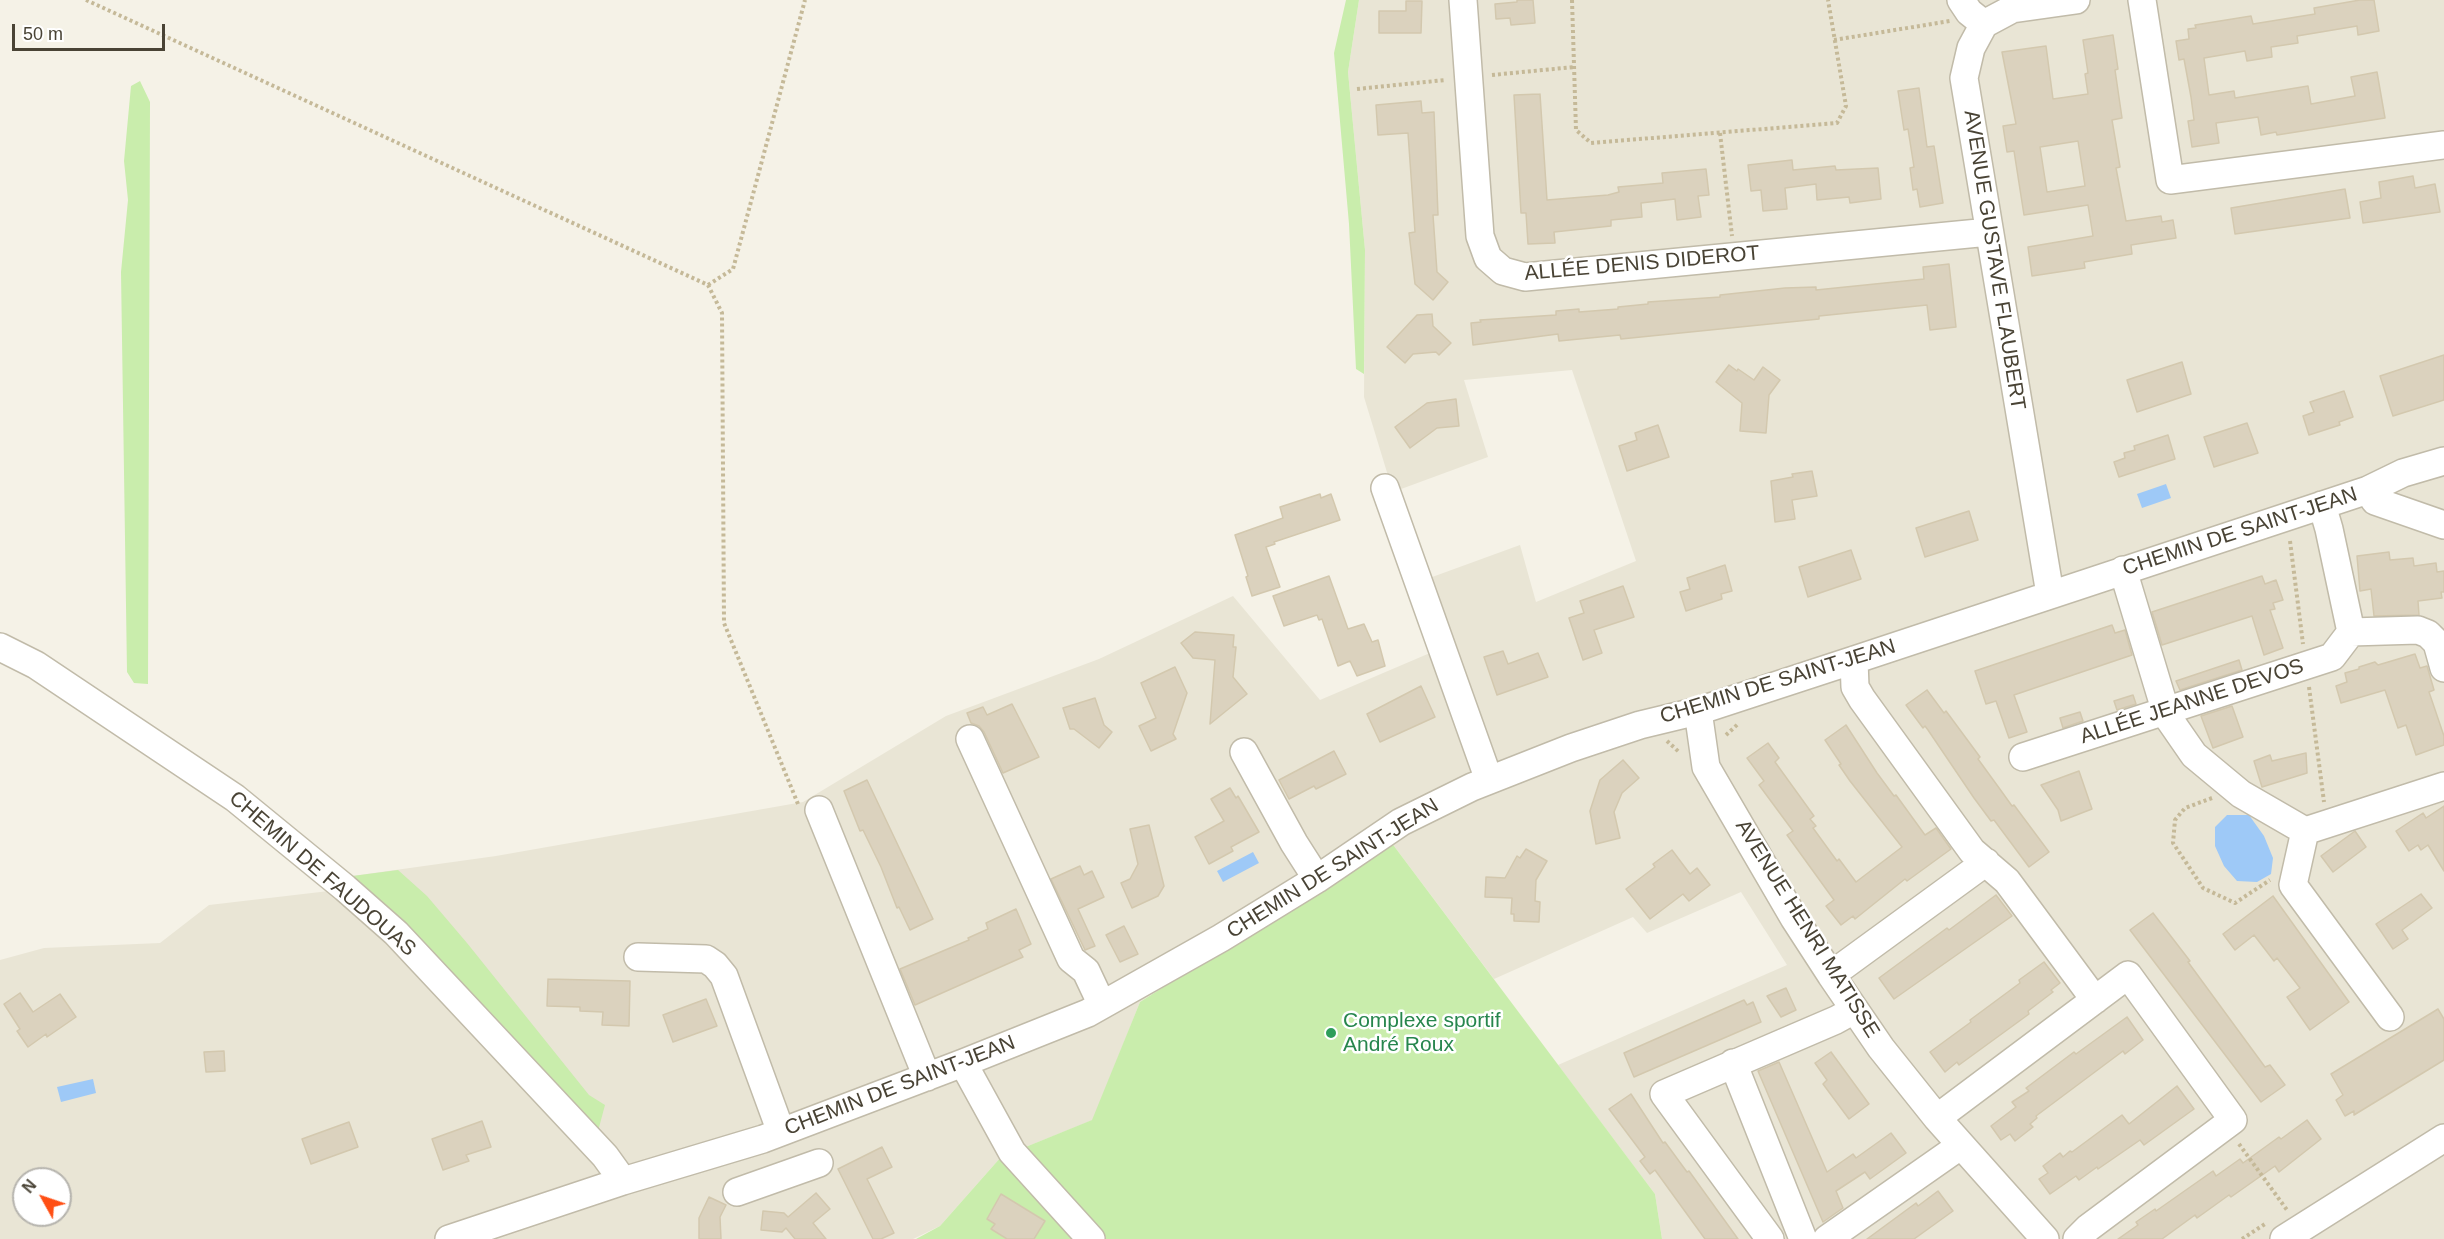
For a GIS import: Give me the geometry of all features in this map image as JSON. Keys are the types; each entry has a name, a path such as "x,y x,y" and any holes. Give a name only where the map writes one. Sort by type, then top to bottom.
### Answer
{"street":[{"name":"ALLÉE DENIS DIDEROT","path":"1463,0 1480,236 1488,258 1503,271 1525,277 1989,232"},
{"path":"1972,12 2076,0"},
{"path":"2142,0 2169,180 2444,145"},
{"name":"AVENUE GUSTAVE FLAUBERT","path":"1972,12 1971,48 1964,78 2049,594"},
{"name":"CHEMIN DE SAINT-JEAN","path":"449,1239 623,1181 772,1135 1088,1013 1221,938 1317,879 1401,822 1489,780 1571,748 1640,725 1698,711 1854,660 2368,490 2403,472 2444,461"},
{"path":"1385,488 1489,780"},
{"name":"CHEMIN DE SAINT-JEAN","path":"2368,490 2374,501 2444,525"},
{"path":"2322,505 2331,536 2350,632 2418,630 2428,634 2437,643 2444,668"},
{"path":"2123,570 2165,711 2194,755 2235,789 2305,831 2444,786"},
{"name":"ALLÉE JEANNE DEVOS","path":"2023,757 2332,657 2350,632"},
{"name":"CHEMIN DE FAUDOUAS","path":"0,647 36,665 235,798 345,888 396,933 605,1156 623,1181"},
{"path":"1854,660 1855,687 1862,699 1972,851 2007,881 2095,1000"},
{"name":"AVENUE HENRI MATISSE","path":"1698,711 1706,766 1794,918 1854,1010 1960,1146 2045,1239"},
{"path":"970,739 1071,959 1086,971 1102,1005"},
{"path":"1244,752 1294,843 1317,879"},
{"path":"808,808 927,1077"},
{"path":"2305,831 2293,885 2390,1017"},
{"path":"1831,975 1986,862"},
{"path":"638,957 706,959 715,965 724,976 772,1135 778,1178"},
{"path":"1937,1118 2128,975 2233,1120 2088,1228 2077,1239"},
{"path":"1770,1239 1664,1094 1836,1020 1854,1010"},
{"path":"963,1063 1012,1152 1091,1239"},
{"path":"1733,1063 1803,1239"},
{"path":"2283,1239 2444,1138"},
{"path":"1827,1239 1960,1146"},
{"path":"737,1192 819,1163"}],"path":[{"path":"86,0 708,285 723,313 724,623 808,808"},
{"path":"708,285 733,269 805,0"},
{"path":"1572,0 1576,130 1591,143 1837,123 1846,105 1828,0"},
{"path":"1834,40 1946,22 1972,12"},
{"path":"1720,133 1734,257"},
{"name":"CHEMIN DE SAINT-JEAN","path":"2279,544 2297,538"},
{"name":"CHEMIN DE SAINT-JEAN","path":"1706,766 1719,762 1727,732 1744,722"},
{"path":"1640,725 1642,732 1652,740 1667,741 1681,754"},
{"path":"2235,789 2185,808 2175,820 2173,843 2203,888 2235,903 2298,860"},
{"path":"2233,1120 2239,1145 2288,1210"}],"shaded area":[{"path":"1359,0 2444,0 2444,1239 1662,1239 1655,1194 1558,1065 1787,965 1741,892 1647,933 1633,917 1494,979 1391,842 1140,1002 1093,1120 1001,1157 940,1226 913,1239 0,1239 0,960 44,948 160,943 209,905 329,891 345,877 496,856 803,802 946,716 1099,659 1233,596 1320,700 1437,650 1413,584 1520,545 1536,602 1636,561 1572,370 1464,380 1488,457 1393,492 1364,397 1365,250 1348,72"}],"green space":[{"path":"1346,0 1359,0 1348,72 1365,250 1364,374 1356,369 1349,224 1334,53"},
{"path":"140,81 150,102 148,684 134,683 127,672 121,272 128,200 124,161 131,86"},
{"name":"Complexe sportif André Roux","path":"1391,842 1655,1194 1662,1239 916,1239 940,1226 1001,1157 1092,1120 1140,1002"},
{"path":"398,870 427,896 467,943 589,1095 605,1105 597,1135 345,877"}],"water":[{"path":"2166,484 2171,498 2142,508 2137,494"},
{"path":"2227,815 2249,815 2264,836 2273,858 2271,874 2257,882 2237,881 2224,866 2215,846 2215,827"},
{"path":"1253,852 1259,863 1223,882 1217,871"},
{"path":"93,1079 96,1093 61,1102 57,1087"}],"building":[{"path":"1517,0 1533,0 1535,23 1511,25 1510,18 1496,19 1495,4 1517,2"},
{"path":"2360,0 2374,0 2379,31 2358,35 2357,26 2297,36 2298,43 2271,47 2272,57 2247,61 2245,51 2204,58 2209,95 2234,91 2235,98 2308,86 2311,104 2355,96 2351,77 2377,72 2385,118 2277,135 2276,132 2261,135 2258,117 2216,123 2219,143 2192,147 2188,121 2194,120 2191,97 2184,59 2179,60 2176,41 2189,39 2188,29 2196,28 2195,25 2251,16 2253,24 2315,14 2314,8"},
{"path":"1406,1 1422,1 1421,33 1379,33 1379,11 1406,11"},
{"path":"2113,35 2122,118 2112,120 2120,167 2116,168 2126,221 2161,216 2162,222 2173,220 2176,238 2131,245 2132,254 2084,262 2085,268 2032,276 2028,247 2093,236 2088,205 2024,215 2014,151 2007,152 2003,126 2016,124 2002,52 2046,46 2053,99 2088,94 2085,74 2088,73 2083,40","holes":["2078,141 2085,186 2047,192 2040,147"]},
{"path":"1919,88 1927,147 1934,146 1943,203 1920,207 1917,189 1913,190 1910,168 1914,167 1908,129 1904,130 1898,91"},
{"path":"1540,94 1547,200 1608,195 1619,192 1618,187 1663,183 1662,173 1706,169 1709,195 1698,196 1701,217 1677,220 1675,199 1641,203 1642,217 1611,220 1611,226 1554,232 1555,243 1528,244 1526,213 1521,213 1514,95"},
{"path":"1421,101 1422,113 1434,112 1438,215 1433,215 1437,272 1448,282 1433,300 1415,284 1409,233 1415,232 1408,133 1378,135 1376,105"},
{"path":"1792,160 1793,170 1835,166 1836,170 1878,168 1881,199 1850,203 1849,197 1817,200 1816,184 1785,188 1787,209 1763,211 1761,190 1751,191 1748,165"},
{"path":"2413,176 2415,188 2435,184 2440,212 2363,223 2360,202 2381,198 2379,182"},
{"path":"2345,189 2350,218 2235,234 2231,208"},
{"path":"1949,264 1956,327 1930,330 1927,305 1819,316 1819,319 1621,339 1620,335 1559,341 1558,334 1473,345 1471,323 1481,322 1480,320 1556,315 1556,311 1579,309 1579,312 1618,309 1618,307 1648,304 1648,302 1720,297 1720,295 1785,288 1816,287 1816,290 1924,279 1923,267"},
{"path":"1432,314 1433,326 1451,343 1439,355 1436,352 1413,354 1405,363 1387,347 1417,315"},
{"path":"2444,355 2444,400 2393,416 2380,376"},
{"path":"2182,362 2191,394 2137,412 2127,380"},
{"path":"1729,365 1754,380 1763,367 1780,380 1769,395 1766,433 1740,431 1742,403 1716,382"},
{"path":"2344,391 2353,417 2339,422 2340,425 2309,435 2303,416 2314,412 2310,402"},
{"path":"1456,399 1459,426 1437,428 1410,448 1395,427 1427,403"},
{"path":"2247,423 2258,453 2214,467 2204,437"},
{"path":"1658,425 1669,457 1627,471 1619,446 1637,440 1635,433"},
{"path":"2168,435 2175,459 2119,477 2114,462 2125,458 2124,453 2135,450 2134,446"},
{"path":"1812,471 1817,496 1792,500 1795,519 1775,522 1771,481 1793,477 1792,474"},
{"path":"1320,494 1321,498 1331,494 1340,520 1274,542 1275,544 1266,547 1280,587 1252,596 1235,535 1283,518 1280,507"},
{"path":"1969,511 1978,540 1925,557 1916,528"},
{"path":"1851,550 1861,579 1808,597 1799,567"},
{"path":"2389,552 2390,560 2413,558 2414,566 2436,563 2437,572 2444,571 2442,598 2418,601 2419,615 2374,616 2371,589 2360,591 2357,556"},
{"path":"1725,565 1732,591 1721,594 1722,599 1686,611 1680,592 1690,589 1687,578"},
{"path":"1329,576 1348,629 1364,624 1372,642 1378,640 1385,666 1357,676 1350,661 1338,666 1322,619 1319,620 1317,615 1284,626 1273,596"},
{"path":"2262,576 2265,584 2276,580 2283,600 2273,603 2275,609 2270,610 2283,648 2264,655 2252,616 2162,645 2152,612"},
{"path":"1623,586 1634,617 1594,630 1602,653 1583,660 1569,618 1584,613 1580,601"},
{"path":"2112,625 2115,633 2125,630 2132,655 2014,695 2027,732 2009,738 1996,701 1986,704 1975,671"},
{"path":"1195,632 1234,635 1233,647 1236,647 1233,677 1247,694 1210,724 1215,660 1193,658 1181,643"},
{"path":"1503,651 1508,664 1538,653 1548,677 1497,695 1484,657"},
{"path":"2415,654 2420,668 2427,666 2434,690 2429,692 2444,736 2444,745 2416,755 2406,725 2398,728 2385,690 2341,703 2336,686 2347,682 2345,673 2359,669 2359,667 2375,662 2378,665"},
{"path":"2239,660 2242,670 2180,690 2176,681"},
{"path":"1175,667 1187,693 1173,734 1176,739 1151,751 1139,726 1156,718 1141,683"},
{"path":"1421,686 1435,717 1380,742 1367,714"},
{"path":"1927,690 1944,713 1946,711 2012,806 2014,805 2049,852 2029,867 1994,820 1991,821 1928,730 1925,726 1923,728 1906,705"},
{"path":"2133,695 2136,704 2117,710 2114,701"},
{"path":"1095,698 1104,725 1112,732 1099,748 1074,729 1070,729 1063,708"},
{"path":"1012,704 1039,757 1003,773 984,732 979,726 971,723 967,713 983,707 987,715"},
{"path":"2232,706 2243,737 2213,748 2201,716"},
{"path":"2080,712 2083,721 2063,728 2060,718"},
{"path":"1846,725 1877,773 1925,835 1936,828 1951,849 1907,881 1905,879 1855,919 1853,916 1841,925 1826,906 1834,900 1787,835 1793,831 1759,785 1764,781 1747,758 1768,743 1779,758 1775,762 1814,816 1810,819 1816,826 1813,828 1856,882 1902,847 1850,781 1825,740"},
{"path":"1334,751 1346,774 1316,789 1314,786 1289,799 1279,780"},
{"path":"2306,753 2307,773 2262,787 2254,761 2270,755 2272,761"},
{"path":"1623,760 1639,778 1622,793 1614,812 1620,838 1596,844 1590,811 1600,780"},
{"path":"2079,771 2092,809 2061,821 2058,810 2041,785"},
{"path":"867,780 933,919 910,930 899,907 897,908 863,830 860,831 844,791"},
{"path":"1230,788 1236,798 1238,796 1259,832 1231,847 1233,851 1209,864 1195,837 1224,821 1211,799"},
{"path":"2444,806 2444,871 2428,845 2421,850 2418,845 2409,851 2396,831 2423,813 2426,818"},
{"path":"1149,825 1164,886 1158,896 1132,908 1121,883 1130,879 1138,864 1130,829"},
{"path":"2355,831 2366,847 2333,872 2321,856"},
{"path":"1526,849 1547,861 1536,880 1535,901 1540,902 1539,922 1514,921 1514,914 1511,914 1512,898 1485,897 1486,877 1505,878 1517,856 1520,858"},
{"path":"1672,850 1690,874 1697,868 1710,885 1689,901 1683,894 1650,919 1626,889 1655,867 1653,864"},
{"path":"1080,866 1084,875 1092,871 1104,897 1078,909 1095,946 1085,950 1051,879"},
{"path":"2421,894 2432,908 2402,930 2408,939 2393,949 2376,924"},
{"path":"1996,895 2012,916 1894,999 1879,978"},
{"path":"2273,896 2349,1002 2310,1030 2287,997 2300,988 2277,958 2274,961 2254,935 2235,950 2223,934"},
{"path":"1016,909 1031,944 1019,950 1023,957 915,1005 900,969 969,940 968,938 988,929 986,923"},
{"path":"2153,913 2265,1067 2270,1065 2285,1085 2261,1102 2130,930"},
{"path":"1124,926 1138,954 1120,962 1106,935"},
{"path":"2044,962 2060,983 2051,990 2053,992 2028,1011 2029,1014 1959,1065 1957,1062 1945,1072 1930,1052 1971,1022 1970,1020"},
{"path":"548,979 630,981 629,1026 602,1025 603,1012 580,1011 580,1007 547,1006"},
{"path":"1786,988 1796,1010 1781,1017 1767,996"},
{"path":"20,993 33,1012 60,994 76,1017 28,1047 17,1031 20,1029 4,1004"},
{"path":"706,999 717,1026 673,1042 663,1015"},
{"path":"1744,1000 1747,1005 1753,1002 1761,1022 1634,1077 1624,1053"},
{"path":"2438,1009 2444,1019 2444,1060 2354,1115 2354,1111 2345,1116 2336,1100 2343,1095 2331,1074"},
{"path":"2127,1017 2143,1040 2125,1054 2123,1051 2036,1116 2037,1118 2030,1124 2033,1127 2015,1141 2010,1134 2001,1140 1991,1126 2016,1107 2012,1102 2029,1091 2026,1088 2074,1052 2076,1054"},
{"path":"224,1051 225,1071 206,1072 204,1052"},
{"path":"1831,1052 1869,1104 1849,1119 1823,1084 1827,1080 1815,1063"},
{"path":"1779,1062 1827,1172 1853,1154 1856,1158 1891,1133 1906,1153 1870,1179 1865,1172 1836,1191 1843,1208 1823,1222 1758,1071"},
{"path":"2177,1086 2194,1109 2144,1145 2140,1140 2098,1169 2097,1167 2079,1180 2076,1176 2050,1194 2039,1179 2048,1173 2043,1166 2060,1153 2063,1157 2070,1151 2072,1152 2122,1115 2129,1124"},
{"path":"1631,1094 1663,1143 1665,1142 1687,1172 1689,1171 1738,1239 1705,1239 1655,1170 1650,1174 1640,1161 1645,1157 1609,1109"},
{"path":"2307,1120 2321,1139 2279,1172 2275,1166 2197,1218 2195,1215 2162,1239 2118,1239 2138,1225 2136,1222 2155,1209 2156,1211 2213,1171 2216,1176 2240,1159 2243,1163"},
{"path":"482,1121 491,1147 466,1155 469,1161 443,1170 432,1139"},
{"path":"349,1122 358,1147 311,1164 302,1139"},
{"path":"882,1147 892,1167 867,1179 894,1233 881,1239 873,1239 838,1169"},
{"path":"1938,1191 1953,1211 1914,1239 1867,1239 1916,1203 1918,1206"},
{"path":"816,1193 830,1209 813,1223 826,1239 795,1239 786,1228 782,1232 761,1230 763,1211 784,1213 788,1217"},
{"path":"1001,1194 1045,1221 1034,1239 1007,1239 991,1229 995,1224 987,1219"},
{"path":"709,1197 726,1205 720,1217 721,1239 699,1239 699,1218"}],"place":[{"name":"Complexe sportif André Roux","path":"1331,1033"}]}
